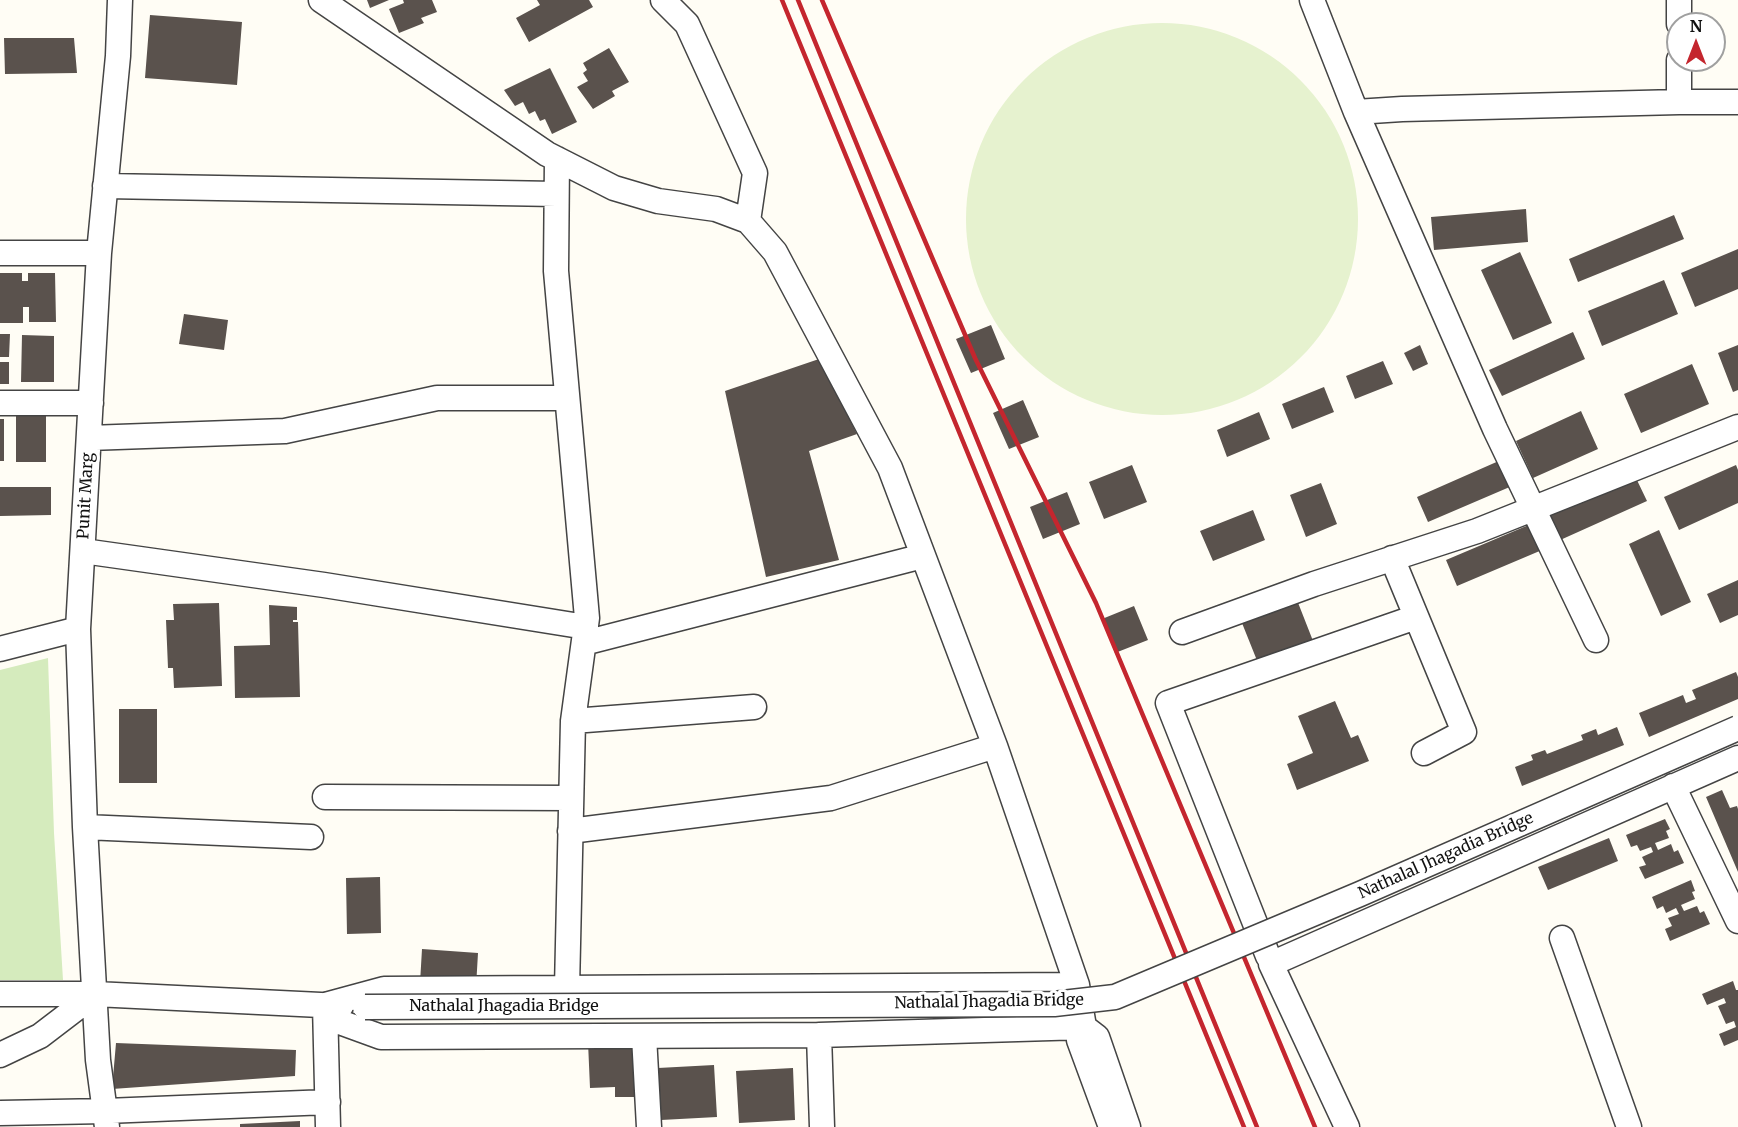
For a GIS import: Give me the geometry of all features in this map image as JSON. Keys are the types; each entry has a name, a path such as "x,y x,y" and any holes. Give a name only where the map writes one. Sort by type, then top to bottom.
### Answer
{"street":[{"name":"Punit Marg","path":"106,1119 98,1060 85,827 78,629 99,253 118,56 120,0"},
{"path":"321,0 557,159 614,188 658,201 716,209 748,221 775,252 890,468 995,746 1077,985 1084,1027 1079,1040 1111,1127"},
{"path":"663,0 687,24 755,173 748,221"},
{"path":"1312,0 1356,112 1495,429 1596,640"},
{"path":"1680,72 1680,102"},
{"path":"1356,112 1738,102"},
{"path":"557,159 556,271 587,618 573,721 567,988"},
{"path":"105,186 556,194"},
{"path":"0,253 99,253"},
{"path":"89,438 285,430 436,398 567,398"},
{"path":"0,403 91,403"},
{"path":"1182,632 1314,584 1477,531 1738,427"},
{"path":"83,551 324,585 585,635 923,556"},
{"path":"1392,558 1464,732 1424,753"},
{"path":"1347,1127 1271,964 1168,703 1416,617"},
{"path":"0,649 78,629"},
{"path":"573,721 753,707"},
{"name":"Nathalal Jhagadia Bridge","path":"365,1013 1054,1004 1115,997 1349,898 1738,728"},
{"name":"Nathalal Jhagadia Bridge","path":"365,1013 1055,1017 1119,1010 1354,910 1738,741"},
{"path":"570,831 831,798 995,746"},
{"path":"1271,964 1738,758"},
{"path":"1673,786 1738,921"},
{"path":"325,797 571,798"},
{"path":"85,827 310,837"},
{"path":"1562,938 1629,1127"},
{"path":"326,1011 384,989 1077,985"},
{"path":"0,994 95,994 365,1013"},
{"path":"0,1055 40,1036 95,994"},
{"path":"326,1011 381,1037 819,1035 1084,1027 1097,1037 1128,1127"},
{"path":"326,1011 328,1127"},
{"path":"819,1035 822,1127"},
{"path":"644,1036 649,1127"},
{"path":"0,1113 106,1119 328,1102"}],"green space":[{"path":"1162,23 1200,27 1237,38 1271,56 1300,81 1325,110 1343,144 1354,181 1358,219 1354,257 1343,294 1325,328 1300,357 1271,382 1237,400 1200,411 1162,415 1124,411 1087,400 1053,382 1024,357 999,328 981,294 970,257 966,219 970,181 981,144 999,110 1024,81 1053,56 1087,38 1124,27"},
{"path":"48,658 54,833 63,980 0,980 0,670"}],"building":[{"path":"367,0 389,0 370,8"},
{"path":"403,0 432,0 437,12 421,18 424,23 399,33 389,9 404,3"},
{"path":"537,0 589,0 593,7 529,42 516,18 540,5"},
{"path":"150,15 242,22 237,85 145,78"},
{"path":"4,38 74,38 77,73 5,74"},
{"path":"609,48 629,82 612,91 615,96 593,109 577,87 588,81 583,73 587,70 583,63"},
{"path":"550,68 577,122 552,134 545,119 540,121 535,111 529,114 523,102 515,106 504,90"},
{"path":"1526,209 1528,242 1434,250 1431,217"},
{"path":"1674,215 1684,239 1578,282 1569,259"},
{"path":"1738,249 1738,289 1695,307 1681,273"},
{"path":"1520,252 1552,323 1513,340 1481,270"},
{"path":"0,273 22,273 22,281 28,281 28,273 55,273 56,322 29,322 29,307 23,307 23,323 0,323"},
{"path":"1664,280 1678,314 1602,346 1588,311"},
{"path":"184,314 228,320 224,350 179,344"},
{"path":"991,325 1005,359 971,373 956,339"},
{"path":"1573,332 1585,359 1502,396 1489,370"},
{"path":"0,334 10,334 9,357 0,357"},
{"path":"22,335 54,336 54,382 21,382"},
{"path":"1420,345 1428,364 1413,371 1404,353"},
{"path":"1738,345 1738,390 1733,392 1718,353"},
{"path":"819,359 857,434 809,451 839,560 766,577 725,391"},
{"path":"1383,361 1393,384 1355,399 1346,376"},
{"path":"0,362 9,362 9,384 0,384"},
{"path":"1692,364 1709,404 1641,433 1624,394"},
{"path":"1324,387 1334,412 1292,429 1282,404"},
{"path":"1023,400 1039,437 1009,449 993,413"},
{"path":"1581,411 1598,449 1533,478 1516,441"},
{"path":"1259,412 1270,439 1227,457 1217,430"},
{"path":"16,415 46,415 46,462 16,462"},
{"path":"0,419 4,419 4,461 0,461"},
{"path":"1501,460 1512,486 1428,522 1417,497"},
{"path":"1132,465 1147,502 1104,519 1089,482"},
{"path":"1736,465 1738,503 1679,530 1664,497"},
{"path":"1635,476 1647,501 1558,541 1546,516"},
{"path":"1321,483 1337,524 1306,537 1290,495"},
{"path":"0,487 51,487 51,515 0,516"},
{"path":"1067,492 1080,524 1043,539 1030,507"},
{"path":"1253,510 1265,540 1213,561 1200,531"},
{"path":"1531,524 1542,550 1457,586 1446,560"},
{"path":"1659,530 1691,602 1661,616 1629,544"},
{"path":"1738,580 1738,615 1720,623 1707,594"},
{"path":"1295,595 1315,646 1260,668 1240,618"},
{"path":"219,603 222,686 174,688 173,668 168,668 166,620 174,620 173,604"},
{"path":"269,605 297,607 297,620 293,622 298,622 300,697 235,698 234,646 270,645"},
{"path":"1134,606 1148,640 1115,653 1102,619"},
{"path":"1736,672 1738,699 1649,737 1639,713 1683,695 1686,703 1696,699 1692,690"},
{"path":"1335,701 1351,738 1358,735 1369,761 1297,790 1287,764 1313,753 1298,716"},
{"path":"119,709 157,709 157,783 119,783"},
{"path":"1617,727 1624,745 1522,786 1515,767 1533,760 1531,755 1545,750 1547,754 1583,740 1581,735 1596,729 1598,735"},
{"path":"1722,790 1730,808 1737,806 1738,809 1738,872 1706,797"},
{"path":"1665,819 1670,829 1666,831 1669,838 1655,843 1658,850 1671,844 1674,852 1678,850 1684,863 1645,879 1639,867 1646,865 1642,857 1653,852 1651,847 1640,851 1637,845 1631,847 1626,835"},
{"path":"1609,838 1618,861 1548,890 1538,867"},
{"path":"380,877 381,933 347,934 346,878"},
{"path":"1691,880 1695,899 1681,905 1684,911 1697,906 1700,913 1704,911 1710,924 1670,941 1665,929 1672,926 1668,918 1679,914 1676,908 1666,913 1663,906 1657,909 1652,897"},
{"path":"422,949 478,953 476,987 420,983"},
{"path":"1733,981 1738,990 1738,1040 1724,1046 1719,1034 1736,1027 1734,1021 1726,1024 1718,1006 1726,1003 1724,998 1707,1005 1702,994"},
{"path":"634,1038 636,1097 615,1097 615,1087 590,1088 588,1042"},
{"path":"116,1043 296,1050 295,1076 112,1089"},
{"path":"714,1065 717,1117 661,1120 658,1068"},
{"path":"793,1068 795,1120 739,1123 736,1071"},
{"path":"300,1121 300,1127 240,1127 240,1124"}],"railway":[{"path":"782,0 1244,1127"},
{"path":"798,0 1257,1127"},
{"path":"822,0 975,358 1096,603 1315,1127"}]}
